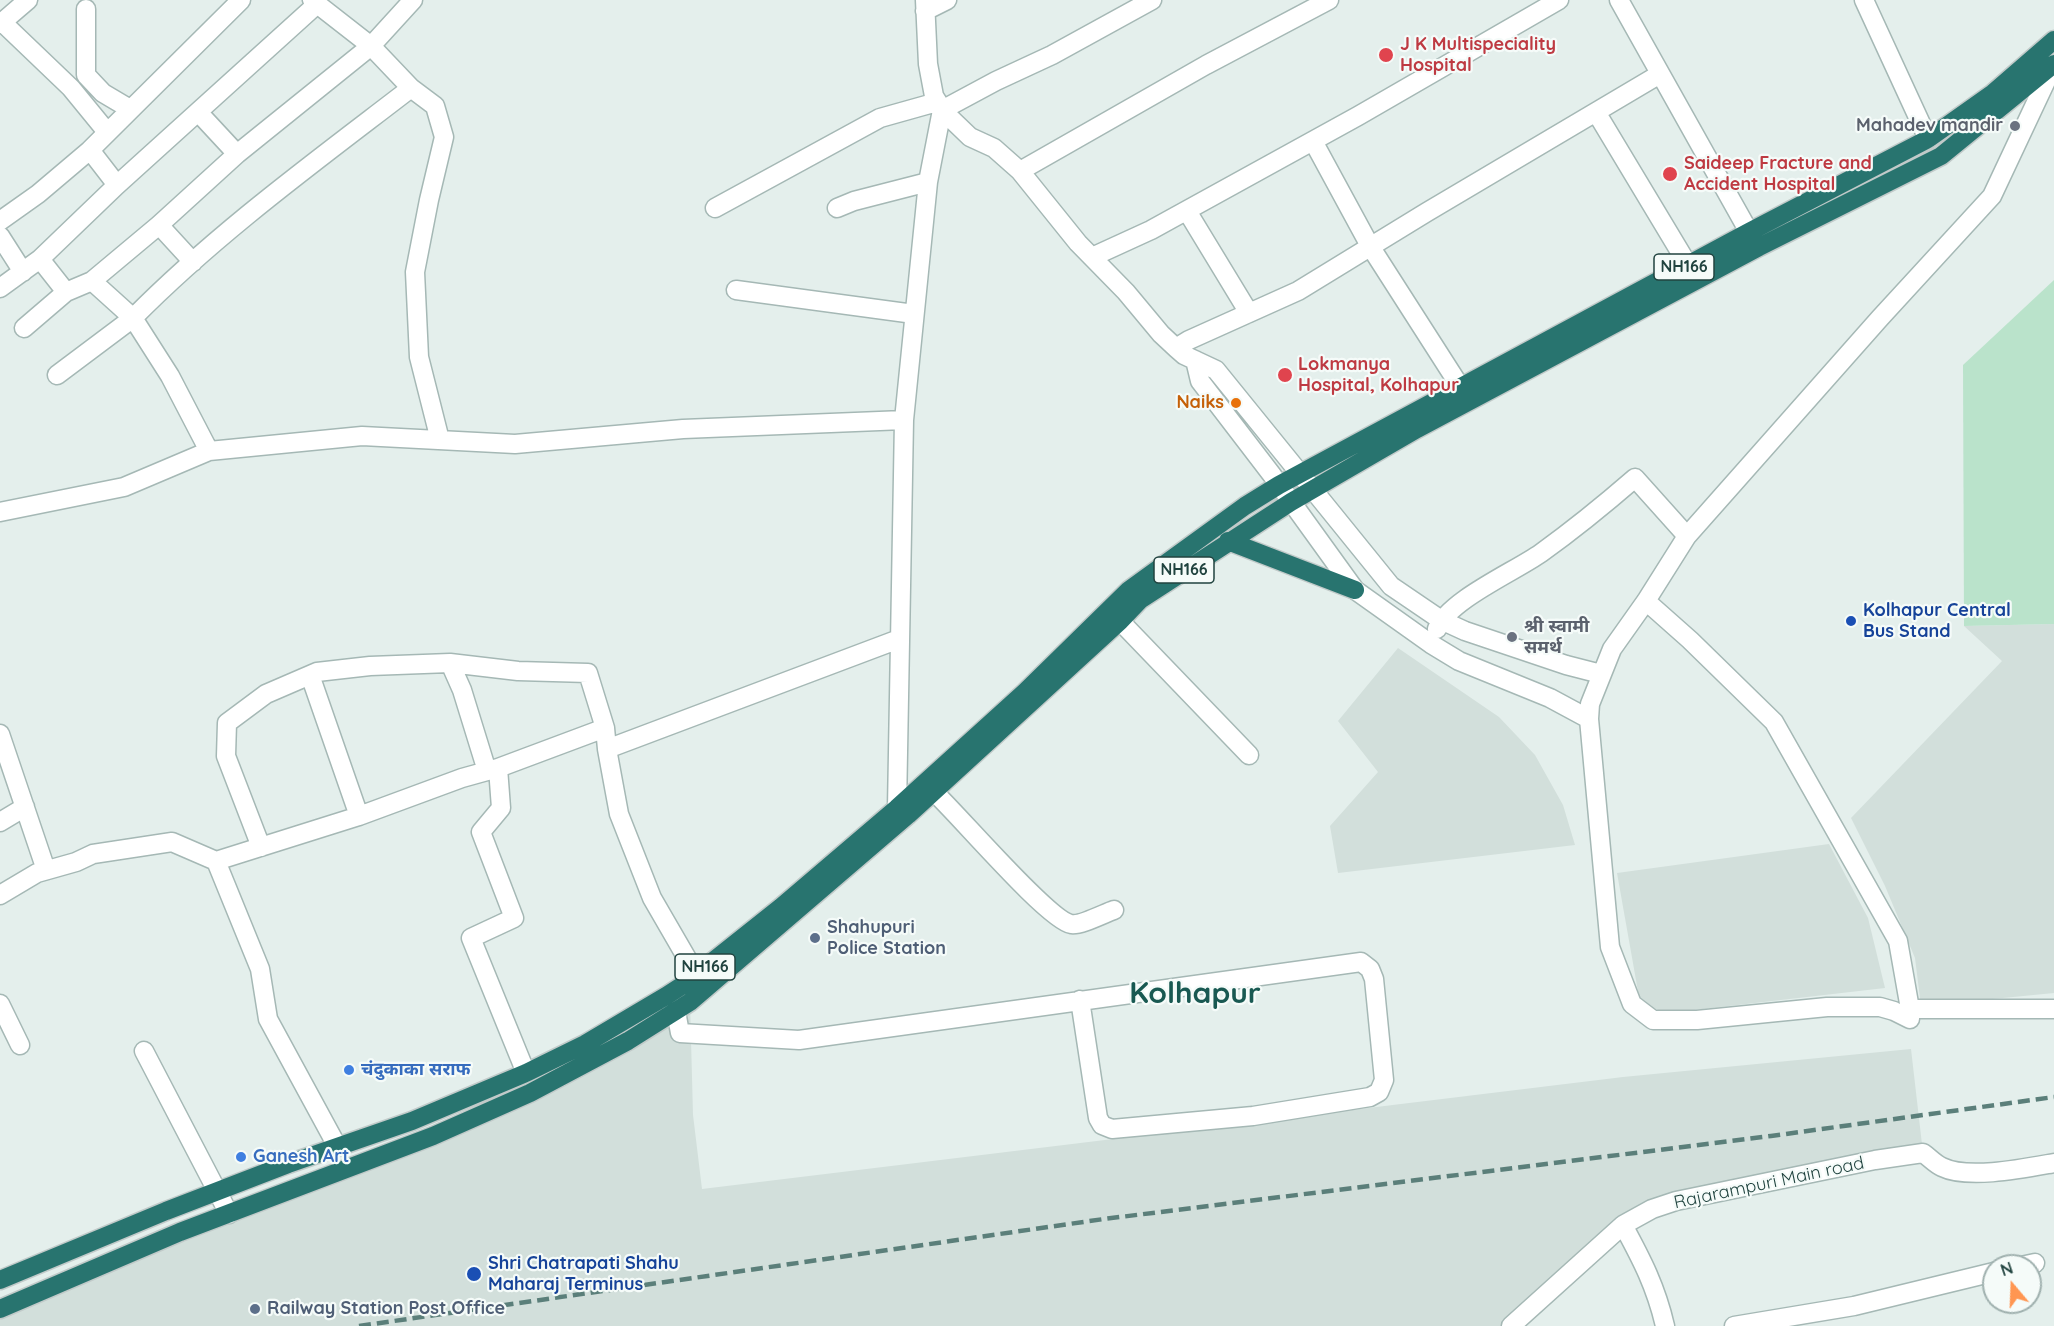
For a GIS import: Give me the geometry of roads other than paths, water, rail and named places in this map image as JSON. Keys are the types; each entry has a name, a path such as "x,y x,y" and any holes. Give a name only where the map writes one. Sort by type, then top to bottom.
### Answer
{"highway":[{"name":"NH166","path":"0,1280 218,1191 337,1146 412,1121 526,1073 585,1044 666,996 781,907 897,808 1025,692 1129,590 1245,506 1279,485 1749,232 1928,139 1994,93 2054,40"},
{"name":"NH166","path":"0,1309 180,1232 433,1136 596,1059 676,1011 899,823 1120,621 1140,600 1291,502 1417,429 1717,268 1941,156 2054,64"},
{"path":"1228,541 1355,590"}],"street":[{"path":"28,0 1,23 71,88 107,132"},
{"path":"0,221 38,194 90,150 241,0"},
{"path":"24,328 66,292 92,281 159,225 237,153 371,46 413,0"},
{"path":"947,0 925,6 928,64 934,96 940,106 970,137 994,148 1020,171 1078,243 1126,292 1161,334 1184,355 1216,370 1391,586 1441,620 1566,665 1601,674"},
{"path":"715,208 880,118 940,106 1052,55 1152,0"},
{"path":"1020,171 1206,65 1329,0"},
{"path":"1092,257 1187,211 1559,0"},
{"path":"1619,0 1749,232"},
{"path":"1864,0 1928,139"},
{"path":"0,288 40,259 198,112 323,4 371,46 411,88 435,106 444,136 415,272 419,357 440,440"},
{"path":"86,9 86,75 103,93 130,109"},
{"path":"2054,64 1992,196 1880,318 1687,536 1612,649 1590,704 1589,719 1611,947 1632,1004 1653,1020 1697,1020 1827,1006 1881,1007 1910,1014 2054,1009"},
{"path":"1176,348 1298,291 1660,74"},
{"path":"71,88 86,75"},
{"path":"57,375 133,318 170,281 411,88"},
{"path":"897,808 904,420 928,182 940,106"},
{"path":"198,112 237,153"},
{"path":"1596,112 1688,265"},
{"path":"1313,141 1370,246 1461,388"},
{"path":"90,150 117,185"},
{"path":"837,208 854,201 928,182"},
{"path":"1187,211 1249,313"},
{"path":"159,225 193,262"},
{"path":"0,236 23,272"},
{"path":"40,259 66,292"},
{"path":"92,281 133,318 170,376 209,451"},
{"path":"736,290 914,314"},
{"path":"1195,360 1200,381 1355,590 1458,661 1550,698 1589,719"},
{"path":"0,512 124,487 209,451 362,436 515,444 682,429 904,420"},
{"path":"1431,644 1441,620 1471,596 1540,554 1635,478 1687,536"},
{"path":"1646,601 1690,640 1774,722 1898,940 1910,1014"},
{"path":"1120,621 1249,754"},
{"path":"607,748 899,639"},
{"path":"261,847 226,756 228,723 266,694 317,672 370,666 450,663 518,671 588,673 606,728 607,748 619,814 652,898 696,974"},
{"path":"450,663 492,770 501,808 481,832 514,918 471,938 526,1073"},
{"path":"310,675 359,816"},
{"path":"0,895 37,873 76,862 93,854 172,842 216,861 359,816 606,728"},
{"path":"1,741 46,870"},
{"path":"933,792 1060,920 1074,925 1114,910"},
{"path":"0,822 25,807"},
{"path":"216,861 260,969 268,1018 337,1146"},
{"path":"666,996 676,1011 680,1033 799,1040 1080,1000 1362,962 1370,969 1374,979 1384,1080 1379,1092 1370,1097 1253,1116 1112,1129 1102,1125 1098,1118 1080,1000"},
{"path":"0,1004 20,1045"},
{"path":"144,1051 229,1214"},
{"name":"Rajarampuri Main road","path":"1511,1326 1623,1225 1648,1211 1676,1201 1875,1160 1923,1153 1941,1167 1960,1173 2009,1170 2054,1162"},
{"path":"1623,1225 1656,1289 1665,1326"},
{"path":"1734,1326 1854,1306 1982,1275"}],"railway":[{"path":"359,1326 1104,1219 1771,1136 2054,1097"}],"place":[{"name":"J K Multispeciality Hospital","path":"1386,55"},
{"name":"Mahadev mandir","path":"2015,126"},
{"name":"Saideep Fracture and Accident Hospital","path":"1670,174"},
{"name":"Lokmanya Hospital, Kolhapur","path":"1285,375"},
{"name":"Naiks","path":"1236,403"},
{"name":"Kolhapur Central Bus Stand","path":"1851,621"},
{"name":"श्री स्वामी समर्थ","path":"1512,637"},
{"name":"Shahupuri Police Station","path":"815,938"},
{"name":"चंदुकाका सराफ","path":"349,1070"},
{"name":"Ganesh Art","path":"241,1157"},
{"name":"Shri Chatrapati Shahu Maharaj Terminus","path":"474,1274"},
{"name":"Railway Station Post Office","path":"255,1309"}],"district":[{"name":"Kolhapur","path":"1195,994"}]}
